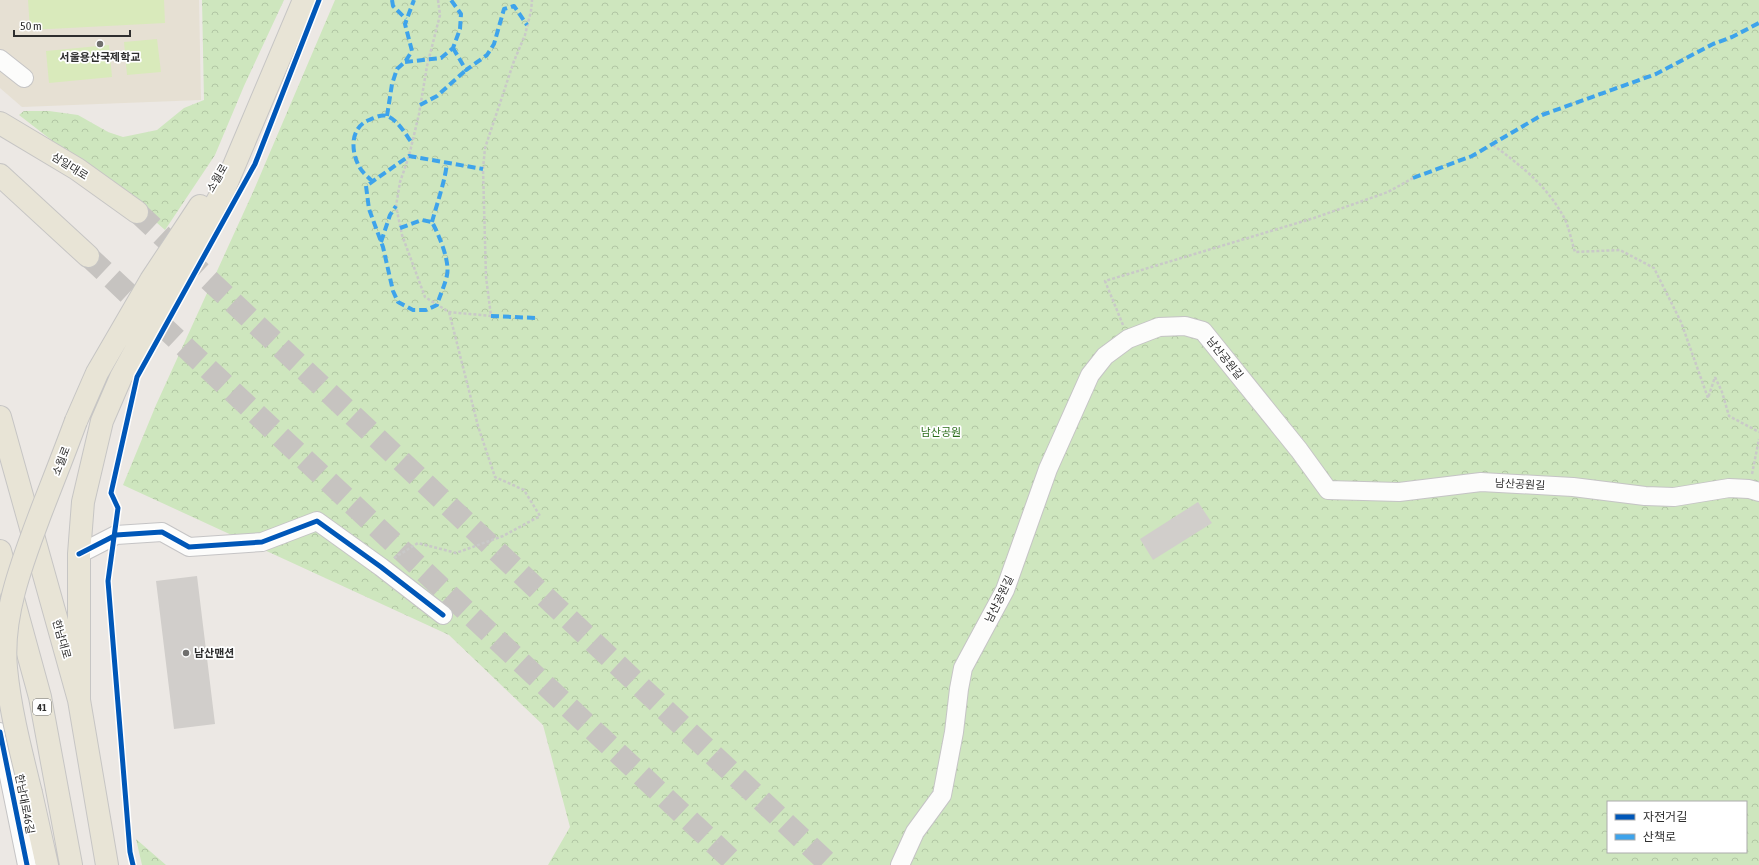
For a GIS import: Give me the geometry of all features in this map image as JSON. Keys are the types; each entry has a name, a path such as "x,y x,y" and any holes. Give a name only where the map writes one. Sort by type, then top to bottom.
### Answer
{"main road":[{"name":"소월로","path":"79,700 79,554 83,502 102,420 121,376 224,188 304,0"},
{"name":"소월로","path":"47,865 16,728 6,667 7,630 12,601 26,553 76,421 101,366 151,280 206,196 264,96"},
{"name":"삼일대로","path":"0,123 77,169 137,212"},
{"path":"0,175 88,256"},
{"name":"한남대로","path":"0,417 79,700 107,865"},
{"name":"41","path":"0,551 40,697 71,865"}],"street":[{"path":"0,59 24,78"},
{"name":"남산공원길","path":"900,865 915,832 942,795 954,732 963,668 1005,590 1048,469 1090,376 1106,356 1128,339 1159,327 1185,326 1203,331 1284,431 1328,490 1399,492 1481,482 1573,487 1645,496 1674,497 1729,488 1754,491"},
{"path":"79,554 116,535 162,532 189,546 262,542 317,521 381,567 443,615"},
{"name":"한남대로46길","path":"1,742 27,865"}],"path":[{"path":"438,0 440,15 427,66 419,114 409,156 400,182 396,206 402,235 425,297 449,312 491,316 486,277 483,169 485,148 514,61 525,35 532,0"},
{"path":"1493,145 1527,170 1545,189 1563,215 1575,252 1620,250 1654,268 1681,322 1708,398 1715,377 1722,392 1729,416 1759,432"},
{"path":"1128,339 1105,281 1314,218 1388,192 1414,178"},
{"path":"381,567 418,543 456,553 503,536 540,516 524,490 495,478 478,426 449,312"},
{"path":"1754,491 1759,439"}],"shaded area":[{"name":"서울용산국제학교","path":"0,0 199,0 201,100 22,107 0,88"}],"green space":[{"path":"28,0 164,0 165,23 30,30"},
{"path":"202,0 284,0 244,86 215,155 165,230 147,214 19,115 24,111 49,111 78,115 108,132 123,137 157,130 184,108 204,100"},
{"name":"남산공원","path":"335,0 1759,0 1759,865 548,865 570,827 543,725 449,635 123,485 156,405 253,192"},
{"path":"157,39 161,72 127,75 124,42"},
{"path":"109,45 112,77 49,83 46,51"},
{"path":"136,839 166,865 142,865"}],"building":[{"path":"1198,502 1212,523 1153,560 1140,539"},
{"name":"남산맨션","path":"197,576 215,724 174,729 156,581"}],"tunnel":[{"path":"137,212 830,865"},
{"path":"88,256 737,865"}],"marked path":[{"path":"392,0 393,6 406,19"},
{"path":"387,116 392,84 397,69 405,62 412,51 405,24 414,0"},
{"path":"405,62 441,58 453,48 460,29 461,14 451,0"},
{"path":"453,48 466,70 487,55 494,44 504,9 514,6 527,25"},
{"path":"1413,178 1472,156 1542,115 1656,74 1713,44 1732,37 1759,23"},
{"path":"420,105 437,96 466,70"},
{"path":"373,182 361,170 355,155 354,141 358,129 369,120 378,116 387,116 398,124 412,143"},
{"path":"400,228 422,220 432,222 443,248 448,269 446,279 437,305 426,310 413,310 398,302 393,291 383,247 369,209 366,186 409,156 483,169"},
{"path":"432,222 443,183 447,161"},
{"path":"381,242 390,215 396,206"},
{"path":"491,316 536,318"}],"cycle path":[{"path":"133,865 130,852 108,581 118,508 111,493 137,377 255,164 319,0"},
{"path":"79,554 116,535 162,532 189,547 262,542 317,521 381,567 443,615"},
{"path":"0,732 27,865"}],"place":[{"name":"서울용산국제학교","path":"100,44"},
{"name":"남산맨션","path":"186,653"}]}
